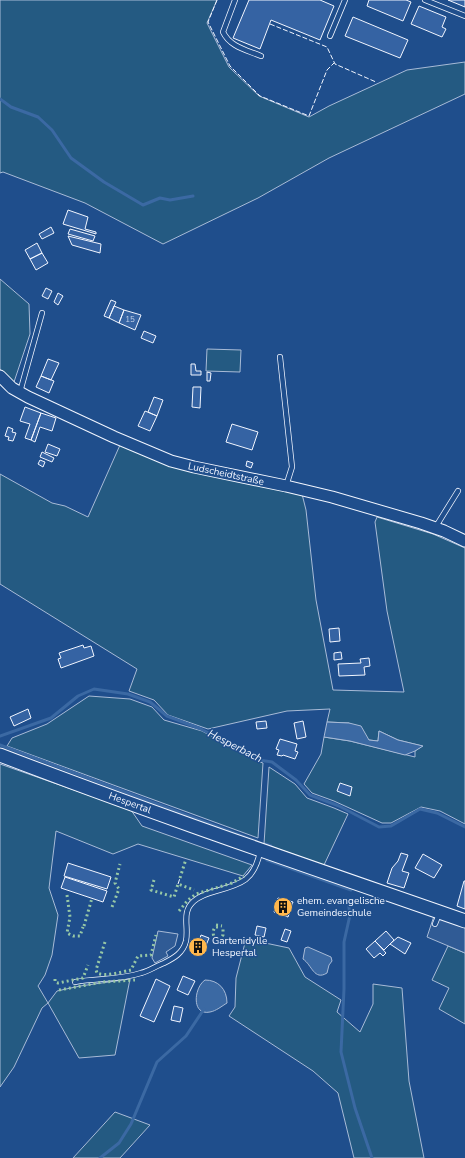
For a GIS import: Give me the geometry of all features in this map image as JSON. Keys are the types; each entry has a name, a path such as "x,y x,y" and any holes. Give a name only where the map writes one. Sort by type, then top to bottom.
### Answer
{"main road":[{"name":"Hespertal","path":"0,755 66,781 260,850 437,918 465,921"}],"street":[{"name":"Ludscheidtstraße","path":"0,376 19,393 114,438 171,461 194,468 286,486 332,497 435,528 465,541"}],"lane":[{"path":"235,0 223,32 226,39 233,44 261,56"},
{"path":"330,36 345,0"},
{"path":"425,0 465,16"},
{"path":"19,393 42,314"},
{"path":"280,357 292,467 286,486"},
{"path":"435,528 458,490"},
{"path":"75,982 143,973 178,956 182,951 186,940 186,916 188,908 193,901 204,894 235,886 246,878 252,873 257,864 260,850"}],"shaded area":[{"path":"0,0 217,0 207,23 229,67 259,96 309,117 329,106 407,70 465,62 465,94 329,158 258,198 163,244 85,203 3,172 0,173"},
{"path":"0,279 29,304 30,334 14,382 0,369"},
{"path":"207,349 241,350 240,372 206,371"},
{"path":"120,445 157,461 199,473 302,494 306,510 316,600 333,690 404,692 387,611 375,522 377,517 433,534 465,548 465,824 440,811 421,807 391,823 382,823 334,801 312,793 304,784 321,754 324,737 350,741 415,757 415,751 422,746 398,740 379,731 378,741 369,740 349,723 327,722 330,709 287,711 208,729 168,715 154,700 129,691 137,669 0,584 0,474 52,503 65,506 88,517"},
{"path":"89,696 130,699 152,707 164,720 202,731 263,763 258,838 7,746 12,738 47,724"},
{"path":"327,722 349,723 361,726 369,740 378,741 379,731 398,740 423,746 405,755 350,741 324,737"},
{"path":"0,764 131,810 142,826 252,865 243,876 138,844 113,854 56,831 49,888 58,915 52,955 45,975 38,986 48,1003 42,1008 14,1067 0,1087"},
{"path":"269,767 295,784 307,798 348,814 324,865 264,844"},
{"path":"434,916 465,926 465,953 427,937"},
{"path":"158,931 178,934 175,946 166,952 168,956 155,963 152,958"},
{"path":"246,939 289,948 305,977 341,1000 337,1012 360,1032 373,1004 373,984 402,988 409,1081 424,1158 354,1158 338,1093 313,1071 229,1016 235,1007 236,978"},
{"path":"448,946 465,953 465,1024 439,1009 449,988 432,980"},
{"path":"308,947 331,957 332,961 329,965 327,973 323,975 316,974 303,959 305,948"},
{"path":"130,979 115,1055 79,1058 48,1003 57,991 80,986"},
{"path":"205,980 210,980 221,986 227,998 227,1003 217,1010 210,1012 200,1010 196,1000 198,989"},
{"path":"115,1112 150,1125 120,1158 73,1158"}],"building":[{"path":"249,0 320,0 334,6 320,40 271,20 260,49 233,38"},
{"path":"369,0 406,0 411,2 403,21 367,6"},
{"path":"448,0 465,0 465,7"},
{"path":"419,6 446,17 442,27 446,29 442,37 411,24"},
{"path":"353,17 408,40 400,58 345,36"},
{"path":"68,210 88,217 85,229 96,232 96,234 63,224"},
{"path":"51,227 54,233 42,239 39,234"},
{"path":"70,229 95,236 93,241 68,234"},
{"path":"68,236 101,244 100,253 72,245"},
{"path":"37,243 42,253 30,259 25,250"},
{"path":"42,253 48,263 36,270 30,259"},
{"path":"46,288 52,291 48,299 42,296"},
{"path":"58,293 63,296 58,305 54,302"},
{"path":"111,300 116,302 109,318 104,316"},
{"path":"114,306 124,310 119,323 109,318"},
{"path":"124,310 141,315 135,330 119,323"},
{"path":"144,331 156,336 153,343 141,338"},
{"path":"48,359 59,363 51,380 41,376"},
{"path":"191,364 195,364 196,371 201,371 201,375 191,375"},
{"path":"207,372 211,373 210,381 207,381"},
{"path":"41,376 54,381 49,393 36,387"},
{"path":"193,387 201,387 200,408 192,407"},
{"path":"154,397 163,400 157,416 148,412"},
{"path":"25,407 41,413 31,440 25,438 30,424 20,421"},
{"path":"145,411 157,416 150,431 138,426"},
{"path":"41,413 56,418 52,431 40,427 35,442 31,440"},
{"path":"232,424 258,432 252,450 226,442"},
{"path":"8,427 13,429 12,432 16,433 13,441 8,440 9,437 5,436"},
{"path":"48,444 60,449 57,456 45,452"},
{"path":"42,452 54,458 52,462 40,457"},
{"path":"40,460 45,462 43,467 38,464"},
{"path":"247,461 253,463 251,468 246,466"},
{"path":"339,628 340,641 330,642 329,629"},
{"path":"83,645 84,648 91,646 94,656 61,668 58,659 61,658 59,653"},
{"path":"341,652 342,659 334,660 334,653"},
{"path":"369,658 370,666 364,667 365,675 339,676 338,664 361,663 360,659"},
{"path":"28,709 31,718 14,726 10,717"},
{"path":"266,721 267,728 257,729 256,722"},
{"path":"303,721 306,737 297,739 294,723"},
{"path":"280,739 297,744 295,751 298,752 295,759 283,755 277,755 279,750 276,749"},
{"path":"340,783 352,787 350,796 337,791"},
{"path":"401,853 408,855 402,871 409,873 404,888 387,883 392,868 398,861"},
{"path":"423,854 442,865 434,878 415,868"},
{"path":"68,863 111,877 107,889 64,876"},
{"path":"65,877 107,891 103,902 61,888"},
{"path":"465,881 465,909 457,906"},
{"name":"ehem. evangelische Gemeindeschule","path":"278,898 293,902 288,917 274,912"},
{"path":"257,926 266,928 264,937 255,935"},
{"path":"285,929 291,931 287,942 281,940"},
{"path":"386,931 394,940 384,950 375,941"},
{"path":"201,935 209,938 207,943 199,941"},
{"path":"398,937 411,943 405,954 390,944"},
{"name":"Gartenidylle Hespertal","path":"193,939 207,943 204,954 190,950"},
{"path":"375,941 386,953 383,956 380,953 374,958 366,949"},
{"path":"183,976 195,981 188,995 177,990"},
{"path":"156,979 170,986 154,1022 140,1016"},
{"path":"174,1006 183,1008 180,1022 171,1020"}],"waterway":[{"path":"0,99 11,107 38,117 52,130 71,158 104,182 143,205 160,198 170,200 193,196"},
{"name":"Hesperbach","path":"0,736 51,718 78,696 94,689 128,694 150,702 167,716 201,729 259,760 272,762 296,780 310,795 339,806 379,827 391,826 420,809 437,813 465,827"},
{"path":"0,745 256,841"},
{"path":"266,844 271,846"},
{"path":"267,860 351,890"},
{"path":"348,900 350,915 344,942 344,989 341,1052 355,1108 372,1158"},
{"path":"100,1158 119,1143 131,1124 157,1062 186,1036 204,1009"}],"hedge":[{"path":"180,878 186,859"},
{"path":"112,907 119,889 115,883 120,864"},
{"path":"179,911 188,900 196,894 232,883 244,876"},
{"path":"154,880 151,890 174,897 178,884 194,890"},
{"path":"67,895 70,917 67,933 73,936 80,936 83,927"},
{"path":"84,926 92,898"},
{"path":"216,925 222,926"},
{"path":"216,940 213,931 215,927 221,927"},
{"path":"219,940 223,935 223,929"},
{"path":"105,942 96,970 97,973 101,974 114,974 131,970 138,956 151,955 156,935"},
{"path":"55,979 55,982 58,983 83,978 88,965"},
{"path":"59,990 103,982 135,980"}],"fence":[{"path":"217,0 208,22 230,66 260,96 309,116 327,70 334,63"},
{"path":"270,24 327,47 335,64 376,82"},
{"path":"178,884 180,878"}],"place":[{"name":"ehem. evangelische Gemeindeschule","path":"283,907"},
{"name":"Gartenidylle Hespertal","path":"198,947"}]}
